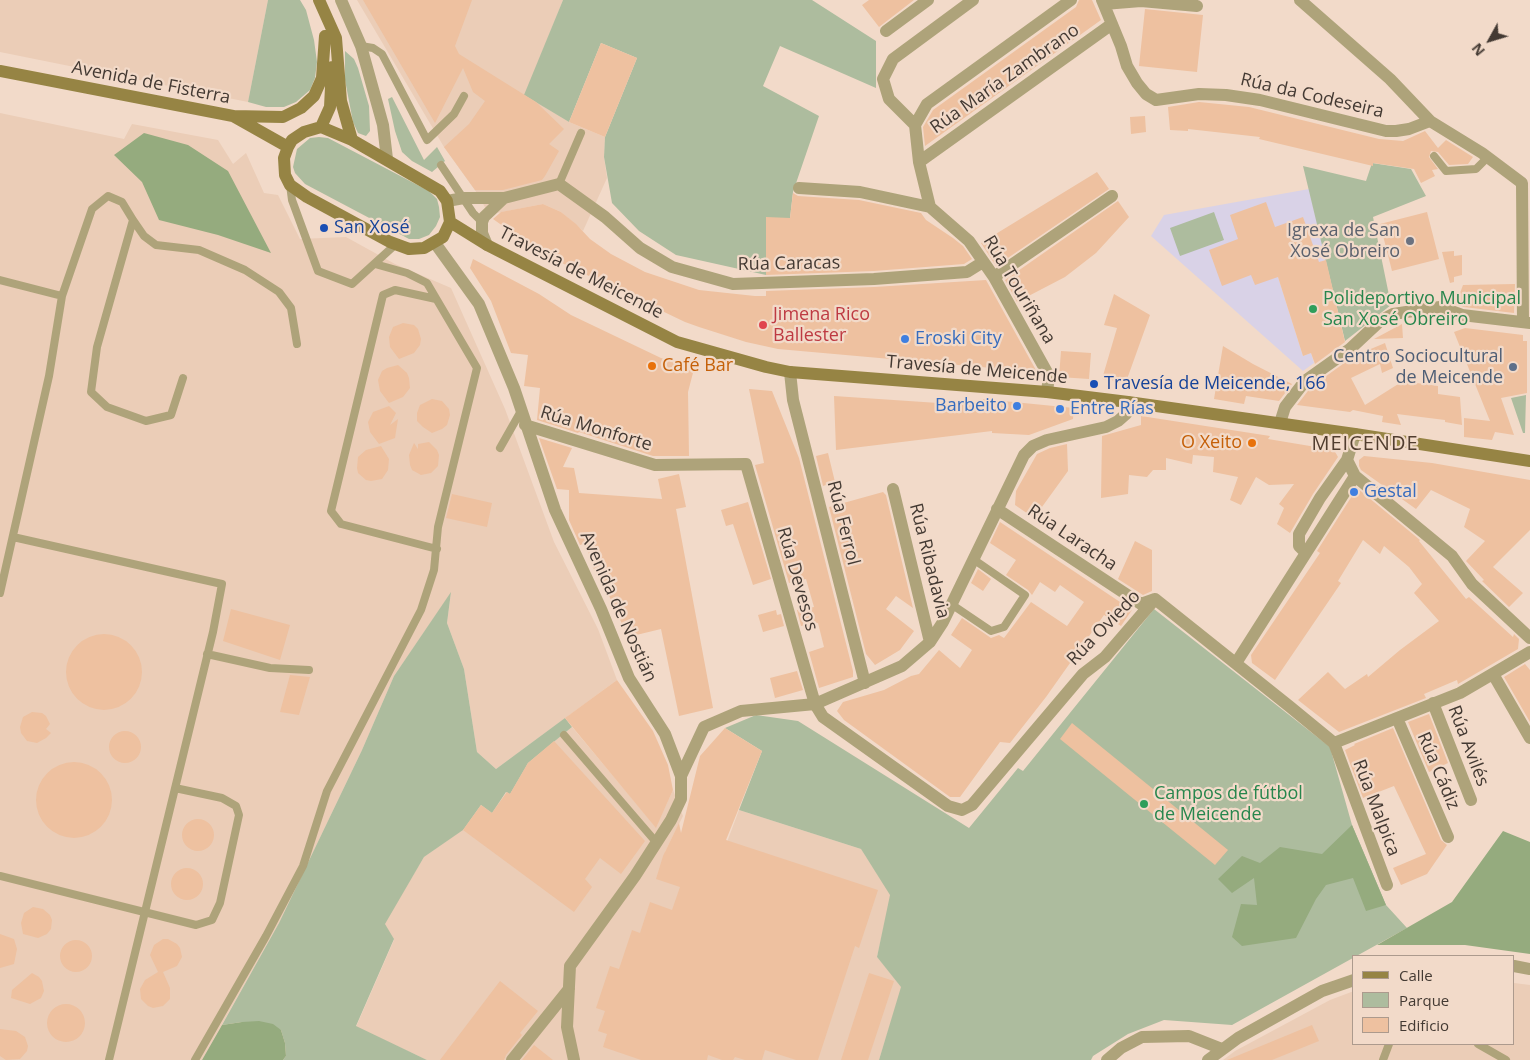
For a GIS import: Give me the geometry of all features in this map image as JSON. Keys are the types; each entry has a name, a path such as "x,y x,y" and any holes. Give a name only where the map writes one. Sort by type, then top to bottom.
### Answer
{"main road":[{"path":"319,0 332,63 330,107 321,127"},
{"path":"319,0 336,38 341,102 352,140"},
{"path":"233,116 283,117 301,108 314,96 322,78 325,36"},
{"name":"Avenida de Fisterra","path":"0,71 233,116 288,147"},
{"path":"321,127 352,140 430,183 440,191 447,201 450,222 443,237 424,248 409,249 307,197 290,185 285,175 284,158 292,140 304,132 321,127"},
{"name":"Travesía de Meicende","path":"450,222 487,245 676,342 766,367 790,372 1046,392 1128,402 1530,461"}],"street":[{"path":"341,0 361,46 384,124 387,159"},
{"path":"886,31 928,0"},
{"path":"915,125 889,99 883,79 893,59 973,0"},
{"path":"799,188 860,192 930,207 918,162 915,125 927,104 1071,0"},
{"path":"1112,24 1103,2 1141,0 1197,6"},
{"path":"1280,423 1284,407 1305,381 1350,349 1380,321 1393,314 1440,307 1462,315 1527,322 1522,183 1488,157 1430,121 1390,80 1300,0"},
{"name":"Rúa da Codeseira","path":"1112,24 1127,66 1146,94 1156,100 1199,94 1226,95 1260,100 1386,131 1408,129 1430,121"},
{"name":"Rúa María Zambrano","path":"918,162 1112,24"},
{"path":"447,201 464,198 504,198 559,184"},
{"name":"Rúa Caracas","path":"559,184 605,217 640,248 672,267 733,284 874,280 966,272 983,262"},
{"path":"994,277 1112,196"},
{"path":"487,245 482,233 482,222 486,215 504,198"},
{"name":"Rúa Touriñana","path":"930,207 969,241 994,277 1049,376 1046,392"},
{"name":"Avenida de Nostián","path":"435,243 479,304 514,388 556,510 629,678 665,734 681,776 681,799 671,820 635,876 570,966 567,1027 574,1060"},
{"name":"Rúa Ferrol","path":"790,372 793,400 865,683"},
{"path":"681,776 704,727 741,711 815,704 902,666 930,642 951,604 1024,455 1033,446 1047,440 1106,427 1118,421 1126,414 1128,402"},
{"name":"Rúa Monforte","path":"526,425 655,465 746,464"},
{"path":"1306,553 1299,546 1299,534 1320,498 1347,460 1355,434"},
{"path":"1347,460 1355,476 1452,556 1472,584 1530,638"},
{"name":"Rúa Devesos","path":"746,464 815,704"},
{"path":"1236,663 1355,476"},
{"name":"Rúa Ribadavia","path":"893,489 930,642"},
{"name":"Rúa Laracha","path":"997,508 1141,604 1155,599"},
{"name":"Rúa Oviedo","path":"815,704 823,717 846,734 948,806 962,810 972,805 1083,674 1105,657 1155,599 1334,743"},
{"path":"1334,743 1460,692 1530,652"},
{"path":"1492,674 1530,738"},
{"name":"Rúa Avilés","path":"1433,703 1471,800"},
{"name":"Rúa Cádiz","path":"1397,718 1448,837"},
{"name":"Rúa Malpica","path":"1334,743 1387,885"},
{"path":"1515,966 1530,969"},
{"path":"1208,1060 1238,1038 1322,991 1352,981"},
{"path":"512,1060 569,989"},
{"path":"1107,1060 1121,1048 1142,1037 1189,1036 1222,1050"}],"lane":[{"path":"361,46 373,48 382,54 427,140 454,114 464,96"},
{"path":"559,184 581,133"},
{"path":"1434,156 1446,171 1476,169 1488,157"},
{"path":"441,165 473,213 482,222"},
{"path":"290,185 292,200 318,271 352,284 396,244"},
{"path":"0,593 49,376 62,296 92,209 108,196 122,202 144,236 156,245 199,250 245,270 279,292 291,308 297,344"},
{"path":"132,220 97,347 91,392 106,407 146,421 171,415 183,378"},
{"path":"195,1060 266,936 302,866 328,791 421,610 434,570 438,527 477,368 427,283 407,273 375,264"},
{"path":"0,280 62,296"},
{"path":"436,299 395,290 383,295 330,511 341,524 437,549"},
{"path":"500,448 521,410"},
{"path":"13,537 222,584 207,654 109,1060"},
{"path":"0,552 9,554"},
{"path":"951,604 991,631 1004,627 1025,595 973,559"},
{"path":"207,654 270,668 309,670"},
{"path":"564,735 656,842"},
{"path":"0,876 196,925 212,920 220,903 239,815 236,806 222,798 175,788"},
{"path":"1383,1060 1389,1045"},
{"path":"1480,1045 1506,1060"}],"shaded area":[{"path":"0,0 268,0 248,102 0,52"},
{"path":"357,0 563,0 525,95 569,122 605,137 604,157 607,178 583,231 561,212 543,204 497,213 491,218 477,193 444,147"},
{"path":"0,113 124,139 132,124 218,140 233,164 246,153 264,193 278,195 300,239 346,237 395,264 451,288 505,409 554,542 598,629 617,680 496,769 477,752 464,669 447,623 451,593 394,676 362,750 279,923 202,1060 0,1060"},
{"path":"1309,189 1326,260 1278,277 1303,356 1311,353 1314,363 1303,371 1151,236 1164,215"},
{"path":"572,727 656,827 673,790 683,816 665,852 717,869 739,810 861,849 891,895 877,957 902,987 879,1060 427,1060 356,1027 394,940 384,924 424,857 462,830 481,805 492,812 528,763"},
{"path":"1515,983 1530,985 1530,1060 1223,1060 1235,1051 1330,1000 1352,992 1352,1045 1515,1045"}],"green space":[{"path":"268,0 300,0 306,10 314,40 317,62 315,78 310,90 296,102 284,107 266,107 248,102"},
{"path":"563,0 812,0 876,41 876,88 780,46 763,86 819,116 793,192 790,218 766,218 766,275 676,255 639,231 612,203 604,157 605,137 637,58 601,43 569,122 524,95"},
{"path":"345,51 354,59 358,68 369,106 370,131 366,136 358,133 353,122 345,80"},
{"path":"392,97 424,160 437,147 445,161 432,172 412,161 402,152 388,99"},
{"path":"144,133 188,145 228,171 271,253 218,235 159,220 142,182 114,155"},
{"path":"310,138 328,138 429,191 437,199 440,217 429,235 419,239 409,239 305,184 295,173 293,167 297,149"},
{"path":"1372,163 1411,169 1426,196 1373,217 1391,305 1345,341 1303,166 1366,181"},
{"path":"1214,212 1224,240 1180,256 1170,228"},
{"path":"1526,395 1525,433 1523,433 1511,398"},
{"path":"451,592 447,623 464,669 477,752 496,769 565,718 572,727 528,763 510,794 506,792 492,813 481,805 463,830 424,857 385,924 394,939 356,1026 427,1060 283,1060 286,1056 281,1030 242,1022 222,1025 279,923 362,750 394,676"},
{"path":"1154,609 1330,747 1352,825 1386,905 1407,928 1358,955 1352,955 1352,958 1232,1025 1164,1020 1128,1034 1093,1056 1091,1060 879,1060 901,987 877,957 890,895 861,849 739,810 762,751 725,728 756,715 798,721 969,828 1018,768 1023,771"},
{"path":"1352,825 1386,905 1366,911 1353,878 1326,885 1316,899 1296,938 1242,946 1232,937 1241,904 1257,905 1254,878 1232,893 1218,879 1242,856 1260,863 1280,847 1322,854"},
{"path":"1503,831 1530,842 1530,954 1465,945 1377,945 1452,902"},
{"path":"259,1021 273,1024 281,1030 286,1056 283,1060 202,1060 222,1025"}],"building":[{"path":"363,0 472,0 455,46 459,54 536,102 564,129 549,144 559,151 542,180 503,190 475,190 444,147 469,124 485,101 473,92 463,68 435,123"},
{"path":"869,0 914,0 879,27 862,5"},
{"path":"1079,0 1092,0 1101,20 925,146 923,127 933,110 1076,7"},
{"path":"1145,9 1203,15 1197,72 1139,66"},
{"path":"601,43 637,58 605,137 569,122"},
{"path":"1199,102 1249,107 1379,139 1403,141 1425,131 1438,148 1446,140 1473,157 1468,164 1449,165 1438,152 1431,151 1429,157 1438,169 1432,170 1435,176 1421,183 1414,169 1373,163 1373,166 1259,139 1260,137 1188,129 1188,131 1170,130 1168,107"},
{"path":"1145,116 1146,132 1131,134 1130,117"},
{"path":"1097,172 1109,189 996,266 981,243"},
{"path":"793,193 798,196 859,200 921,213 926,220 963,246 972,259 964,264 874,271 766,275 766,217 790,218"},
{"path":"1118,201 1129,217 1096,253 1065,277 1017,302 1005,280"},
{"path":"1266,202 1275,227 1303,217 1319,262 1326,260 1345,342 1315,364 1311,353 1303,356 1278,277 1255,285 1251,275 1222,286 1209,250 1238,239 1230,215"},
{"path":"543,204 561,212 590,239 611,254 645,272 699,290 766,296 766,291 986,280 1037,372 778,349 746,342 699,327 541,253 493,219 501,212"},
{"name":"Igrexa de San Xosé Obreiro","path":"1427,212 1439,259 1392,271 1380,224"},
{"path":"1454,251 1454,256 1462,255 1462,275 1454,277 1454,282 1450,283 1442,252"},
{"path":"473,259 539,294 571,315 661,358 694,369 688,392 689,456 653,456 537,420 540,388 524,386 528,355 511,353 491,301 470,268"},
{"path":"1515,284 1514,313 1464,307 1456,304 1463,285"},
{"path":"1114,294 1150,315 1126,382 1102,379 1117,328 1104,325"},
{"path":"403,323 414,325 418,329 421,339 420,345 414,353 399,359 390,347 389,337 393,327"},
{"path":"1402,324 1403,338 1374,339"},
{"path":"1465,328 1523,335 1523,341 1527,341 1527,393 1501,398 1514,435 1495,432 1492,440 1464,437 1464,418 1490,421 1454,332"},
{"path":"1385,343 1393,368 1382,373 1380,364 1351,378 1365,405 1403,381 1438,386 1438,394 1460,397 1462,425 1445,422 1445,420 1397,414 1401,425 1382,422 1383,416 1353,410 1350,412 1297,405 1311,387 1354,356"},
{"path":"1223,346 1292,384 1279,401 1246,396 1244,404 1214,399"},
{"path":"1061,351 1091,353 1089,379 1059,377"},
{"path":"398,365 407,373 410,388 403,397 389,403 380,391 378,380 382,371"},
{"path":"749,389 772,391 799,458 853,671 853,677 819,688 809,652 824,647 818,623 801,626 797,610 814,607 806,579 789,583 755,465 764,463"},
{"path":"834,396 983,406 983,399 1074,408 1073,419 1029,435 992,433 992,431 836,450"},
{"path":"432,399 442,401 449,409 450,415 447,425 432,433 417,421 417,413 420,405"},
{"path":"389,406 396,413 390,425 398,419 395,438 379,444 370,432 368,422 373,412"},
{"path":"1141,416 1270,436 1268,439 1334,450 1338,457 1290,533 1277,524 1284,508 1279,504 1294,484 1269,485 1256,477 1241,505 1230,500 1238,477 1213,472 1214,457 1193,455 1192,464 1166,458 1166,470 1153,470 1147,477 1129,475 1128,494 1101,498 1102,436 1141,425"},
{"path":"539,438 572,448 563,467 574,468 579,493 662,499 658,479 679,474 686,507 676,509 713,708 679,716 661,629 628,637 605,587 592,566 586,543 580,545 569,520 569,490 557,489"},
{"path":"429,442 439,455 438,466 431,473 421,475 412,470 409,455 414,443 418,449 418,444"},
{"path":"1067,444 1068,471 1034,518 1015,505 1016,491 1037,454 1050,448"},
{"path":"381,446 389,459 388,470 382,479 366,480 358,473 358,457 366,450"},
{"path":"828,453 835,482 823,486 816,456"},
{"path":"1364,456 1432,463 1530,480 1530,530 1493,567 1523,593 1509,607 1482,581 1484,580 1466,561 1485,541 1464,527 1470,509 1431,490 1416,509 1361,470 1359,460"},
{"path":"1357,488 1420,540 1466,599 1469,597 1513,637 1514,634 1519,639 1518,649 1458,684 1457,680 1424,694 1426,698 1339,732 1298,700 1328,672 1345,689 1367,674 1368,677 1439,621 1414,593 1422,584 1409,567 1384,546 1380,554 1363,540 1338,581 1341,583 1275,680 1252,663 1251,655 1320,553 1317,551"},
{"path":"883,492 886,495 913,608 896,596 886,609 914,631 900,650 875,665 866,654 829,507"},
{"path":"452,494 492,503 487,527 446,518"},
{"path":"748,502 771,579 753,585 733,524 726,526 721,510"},
{"path":"1000,522 1132,610 1121,626 1104,615 1046,697 1010,743 1000,742 960,797 950,797 844,720 837,711 843,702 884,690 911,676 919,674 939,650 960,668 972,650 951,635 962,618 991,638 999,635 1004,638 1031,602 1067,626 1084,602 1060,585 1055,592 1040,582 1032,595 1028,590 1006,575 1016,560 990,543"},
{"path":"1135,541 1152,550 1152,591 1143,595 1118,579"},
{"path":"978,569 991,579 983,591 971,583"},
{"path":"231,609 290,625 280,660 223,641"},
{"path":"776,610 777,615 781,614 784,626 763,632 758,615"},
{"path":"104,634 118,637 131,645 139,658 142,672 139,686 131,699 118,707 104,710 90,707 77,699 69,686 66,672 69,658 77,645 90,637"},
{"path":"1525,664 1530,670 1530,722 1504,677"},
{"path":"797,671 803,690 775,698 770,678"},
{"path":"290,675 310,677 299,715 280,712"},
{"path":"617,680 653,731 668,765 673,790 656,828 565,718"},
{"path":"32,712 42,713 50,724 46,729 51,733 37,743 27,741 21,733 20,727 23,717"},
{"path":"1429,714 1448,763 1429,772 1408,722"},
{"path":"1072,723 1228,850 1215,865 1060,739"},
{"path":"725,728 762,751 726,840 878,890 859,948 855,946 818,1060 796,1060 765,1050 762,1060 745,1060 735,1057 733,1060 722,1060 708,1055 707,1060 641,1060 603,1047 607,1034 598,1031 605,1011 596,1008 610,966 619,969 632,930 640,933 650,902 672,910 680,887 656,879 663,856 679,823 681,833 700,756"},
{"path":"1393,728 1441,840 1447,845 1427,874 1401,885 1393,868 1426,854 1394,786 1363,798 1345,750 1354,744"},
{"path":"125,731 136,736 141,747 136,758 125,763 114,758 109,747 114,736"},
{"path":"554,741 645,841 621,874 600,858 585,879 592,887 574,912 463,830 481,805 492,813 507,792 510,794 528,763"},
{"path":"74,762 88,765 101,773 109,786 112,800 109,814 101,827 88,835 74,838 60,835 47,827 39,814 36,800 39,786 47,773 60,765"},
{"path":"198,819 209,824 214,835 209,846 198,851 187,846 182,835 187,824"},
{"path":"187,868 198,873 203,884 198,895 187,900 176,895 171,884 176,873"},
{"path":"33,907 43,909 50,915 52,920 51,929 47,934 38,938 23,934 21,923 24,913"},
{"path":"0,934 14,939 17,949 14,964 0,968"},
{"path":"163,939 168,939 177,944 182,957 177,966 163,972 170,988 170,999 163,1006 153,1008 141,999 140,989 145,980 158,972 150,955 154,945"},
{"path":"76,940 87,945 92,956 87,967 76,972 65,967 60,956 65,945"},
{"path":"32,973 42,981 44,991 41,998 30,1004 11,998 12,990"},
{"path":"869,973 894,981 868,1060 841,1060"},
{"path":"500,981 538,1011 520,1033 522,1035 504,1060 440,1060"},
{"path":"66,1004 80,1009 85,1023 80,1037 66,1042 52,1037 47,1023 52,1009"},
{"path":"1312,1025 1319,1041 1272,1060 1227,1060"},
{"path":"0,1029 16,1031 25,1037 28,1046 27,1051 20,1059 6,1060 0,1056"},
{"path":"534,1045 553,1060 522,1060"}],"place":[{"name":"San Xosé","path":"324,228"},
{"name":"Igrexa de San Xosé Obreiro","path":"1410,241"},
{"name":"Polideportivo Municipal San Xosé Obreiro","path":"1313,309"},
{"name":"Jimena Rico Ballester","path":"763,325"},
{"name":"Eroski City","path":"905,339"},
{"name":"Café Bar","path":"652,366"},
{"name":"Centro Sociocultural de Meicende","path":"1513,367"},
{"name":"Travesía de Meicende, 166","path":"1094,384"},
{"name":"Barbeito","path":"1017,406"},
{"name":"Entre Rías","path":"1060,409"},
{"name":"O Xeito","path":"1252,443"},
{"name":"Gestal","path":"1354,492"},
{"name":"Campos de fútbol de Meicende","path":"1144,804"}],"district":[{"name":"MEICENDE","path":"1365,444"}]}
